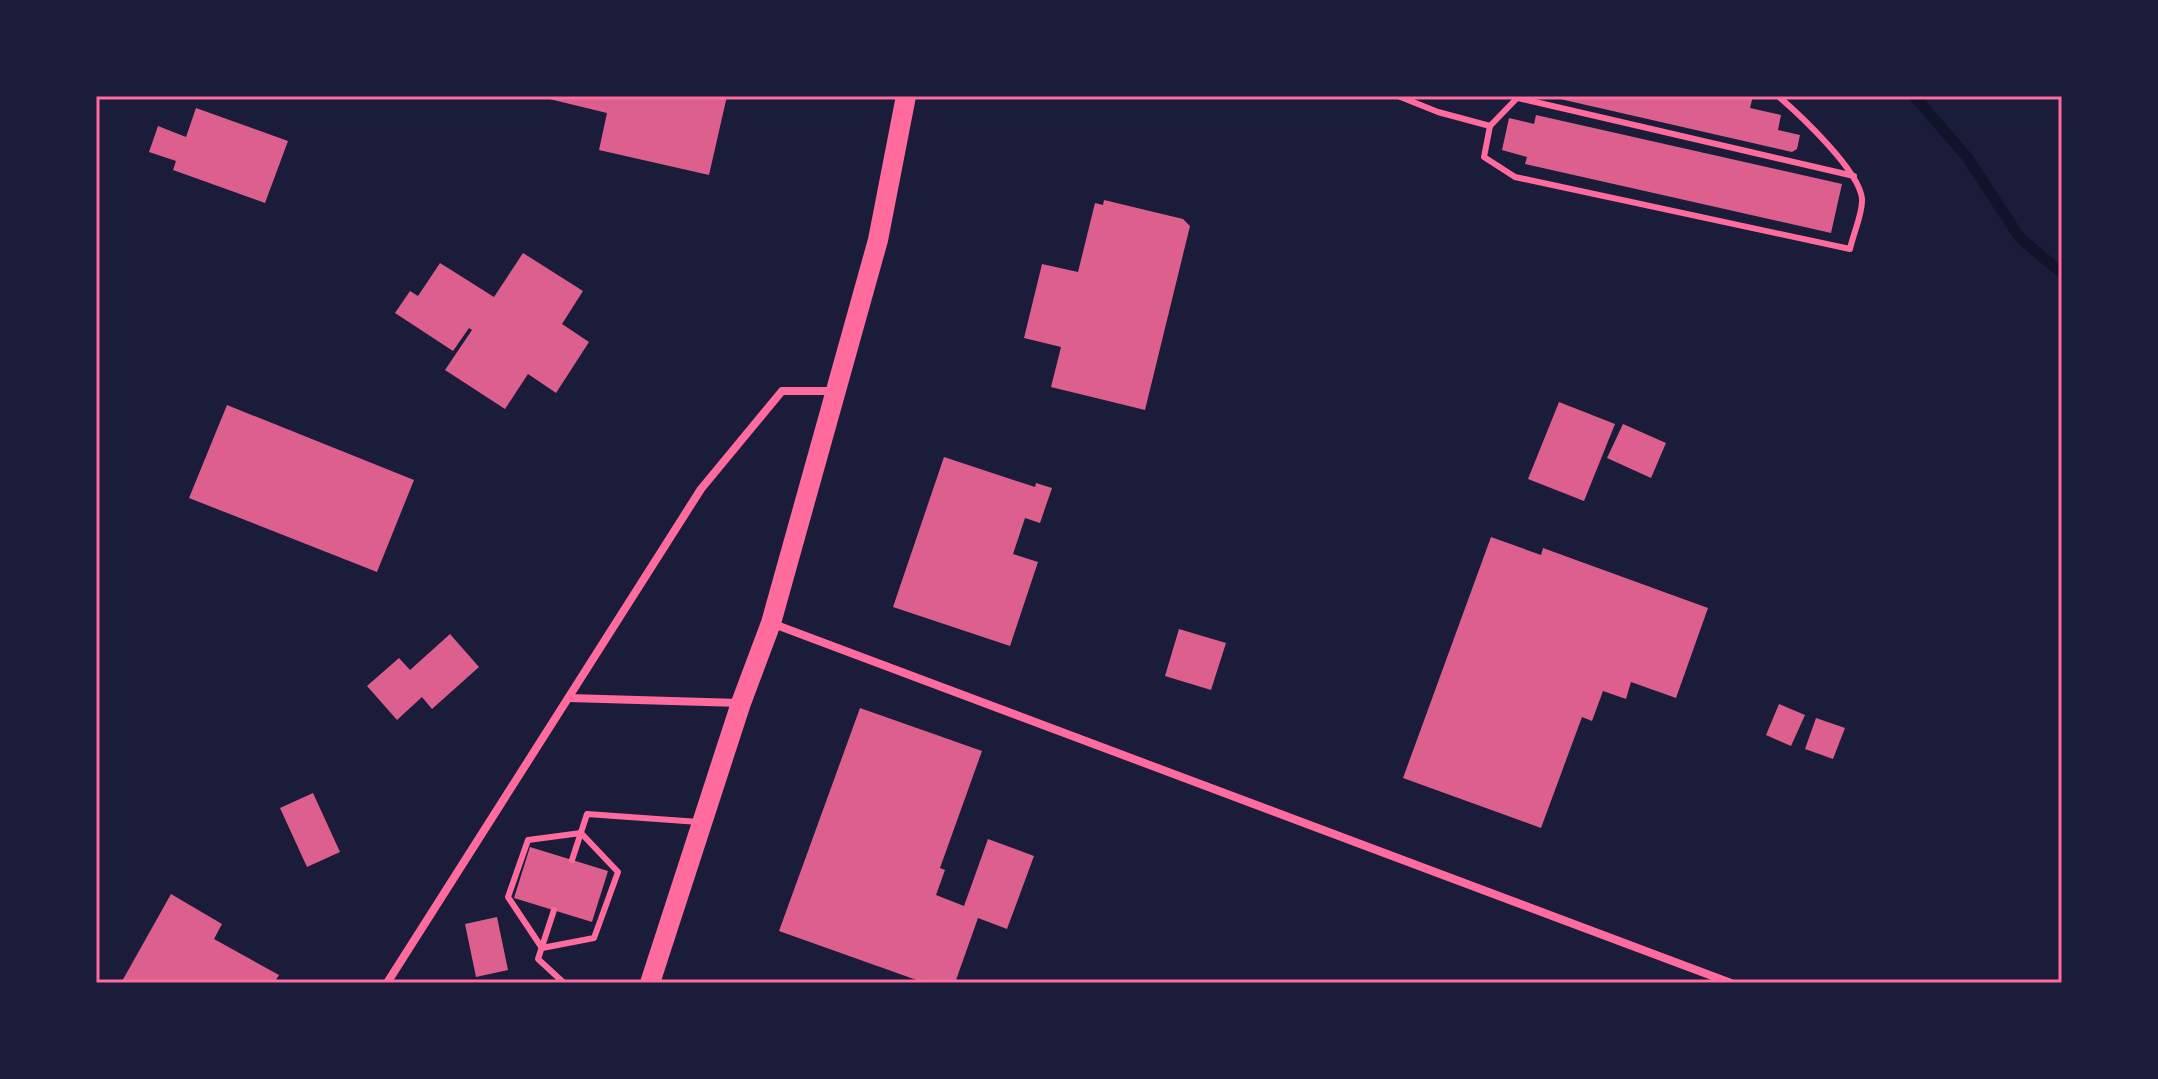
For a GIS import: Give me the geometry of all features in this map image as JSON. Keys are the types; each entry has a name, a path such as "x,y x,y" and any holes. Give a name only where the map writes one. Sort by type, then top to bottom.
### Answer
{"main road":[{"path":"650,983 741,703 771,623 878,240 906,96"}],"street":[{"path":"387,983 701,489 782,391 835,391"},
{"path":"771,623 1731,983"},
{"path":"569,698 741,703"}],"lane":[{"path":"1398,96 1438,112 1490,126"},
{"path":"1778,96 1804,119 1854,176 1862,199 1850,249 1515,177 1484,157 1490,126 1519,97 1854,176"},
{"path":"572,860 587,814 702,822"},
{"path":"542,948 594,938 618,872 581,833"},
{"path":"542,948 508,897 528,840 581,833"},
{"path":"554,910 538,959 564,983"}],"building":[{"path":"537,96 727,96 709,175 599,150 607,113"},
{"path":"1547,96 1753,96 1750,108 1781,115 1778,130 1800,135 1797,149 1792,152"},
{"path":"196,108 288,141 265,203 173,170 176,161 149,152 158,126 186,137"},
{"path":"1536,115 1842,184 1831,233 1525,164 1527,157 1502,150 1509,118 1534,124"},
{"path":"1104,200 1183,219 1190,226 1145,410 1051,387 1061,347 1024,338 1042,264 1078,272 1095,203 1103,205"},
{"path":"523,253 583,291 562,324 589,342 556,393 528,374 505,409 445,370 472,330 469,328 453,351 395,313 410,291 418,296 440,263 494,297"},
{"path":"1559,402 1615,424 1584,501 1528,479"},
{"path":"227,405 414,480 377,572 189,498"},
{"path":"1623,424 1666,443 1651,478 1607,458"},
{"path":"944,457 1035,487 1036,483 1052,488 1040,523 1025,518 1013,554 1038,562 1010,646 893,607"},
{"path":"1491,537 1541,555 1543,548 1708,608 1676,698 1631,682 1626,699 1603,691 1592,721 1582,717 1541,828 1403,778"},
{"path":"1179,629 1226,643 1211,690 1165,676"},
{"path":"450,634 479,667 432,709 422,697 397,720 367,686 399,658 410,670"},
{"path":"1779,704 1805,715 1791,746 1766,735"},
{"path":"860,708 982,751 940,868 945,870 936,895 964,906 988,839 1034,856 1007,929 978,918 955,983 925,983 779,931"},
{"path":"1816,718 1845,728 1833,759 1805,749"},
{"path":"313,793 340,852 307,867 280,808"},
{"path":"530,847 608,871 592,922 514,898"},
{"path":"171,894 222,924 214,939 279,975 274,983 121,983"},
{"path":"497,917 508,970 476,977 465,924"}],"waterway":[{"path":"1914,96 1967,157 2020,238 2062,273"}]}
